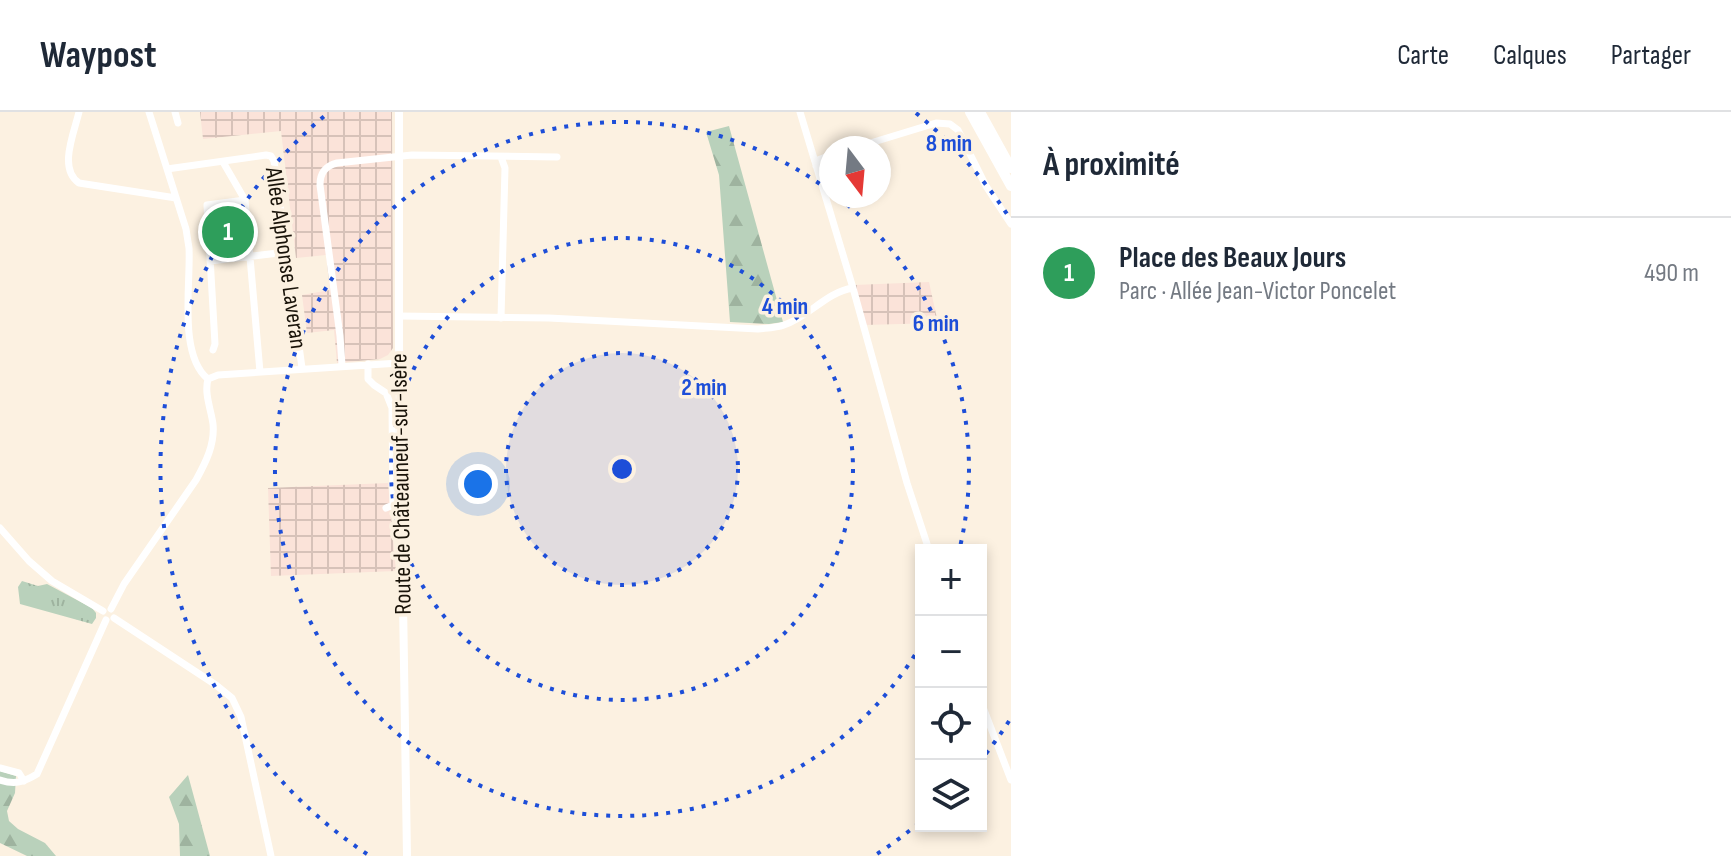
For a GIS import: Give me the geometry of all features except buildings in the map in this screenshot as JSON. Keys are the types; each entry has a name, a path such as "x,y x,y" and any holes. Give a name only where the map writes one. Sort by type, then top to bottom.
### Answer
{"highway":[{"path":"970,112 1011,186"},
{"path":"980,112 1011,168"}],"main road":[{"name":"Route de Châteauneuf-sur-Isère","path":"399,112 399,363 407,856"}],"street":[{"path":"79,112 67,163 74,181 176,198"},
{"path":"149,112 186,229 189,247 189,336 197,366 208,379"},
{"path":"175,112 178,123"},
{"path":"800,112 927,544"},
{"path":"891,137 936,123 950,124 958,130 986,186 1011,224"},
{"path":"342,365 320,185 321,175 331,165 412,155 557,157"},
{"name":"Allée Alphonse Laveran","path":"167,169 271,156 276,167 302,368"},
{"path":"501,157 505,168 501,318"},
{"path":"816,166 819,160"},
{"path":"223,162 245,200 260,372"},
{"path":"213,350 207,205 245,200"},
{"path":"210,261 287,252"},
{"path":"399,316 549,318 758,329 783,326 833,294 853,288"},
{"path":"208,379 218,375 399,363"},
{"path":"368,364 368,379 386,393 392,408 393,505 386,508"},
{"path":"107,610 203,467 213,435 206,389 208,379"},
{"path":"0,528 29,561 52,581 115,613 37,774 24,781 10,783 0,780"},
{"path":"110,619 216,685 238,706 271,856"},
{"path":"987,718 1011,780"},
{"path":"0,768 19,773 24,781"}],"shaded area":[{"path":"200,112 392,112 393,348 388,355 380,359 337,363 334,330 307,333 302,295 330,290 326,255 296,258 281,131 203,139"},
{"path":"929,282 938,323 864,325 854,285"},
{"path":"388,483 396,571 271,576 268,488"}],"green space":[{"path":"729,126 783,322 730,322 719,175 706,132"},
{"path":"240,205 243,209 246,249 242,253 217,256 213,252 210,215 214,209"},
{"path":"22,581 38,586 47,584 92,608 96,618 92,624 20,604 18,587"},
{"path":"0,771 16,776 15,793 7,811 9,821 45,843 56,856 27,856 0,843"},
{"path":"188,775 210,856 180,856 179,824 169,797"}],"place":[{"name":"Place des Beaux Jours","path":"228,232"}]}
